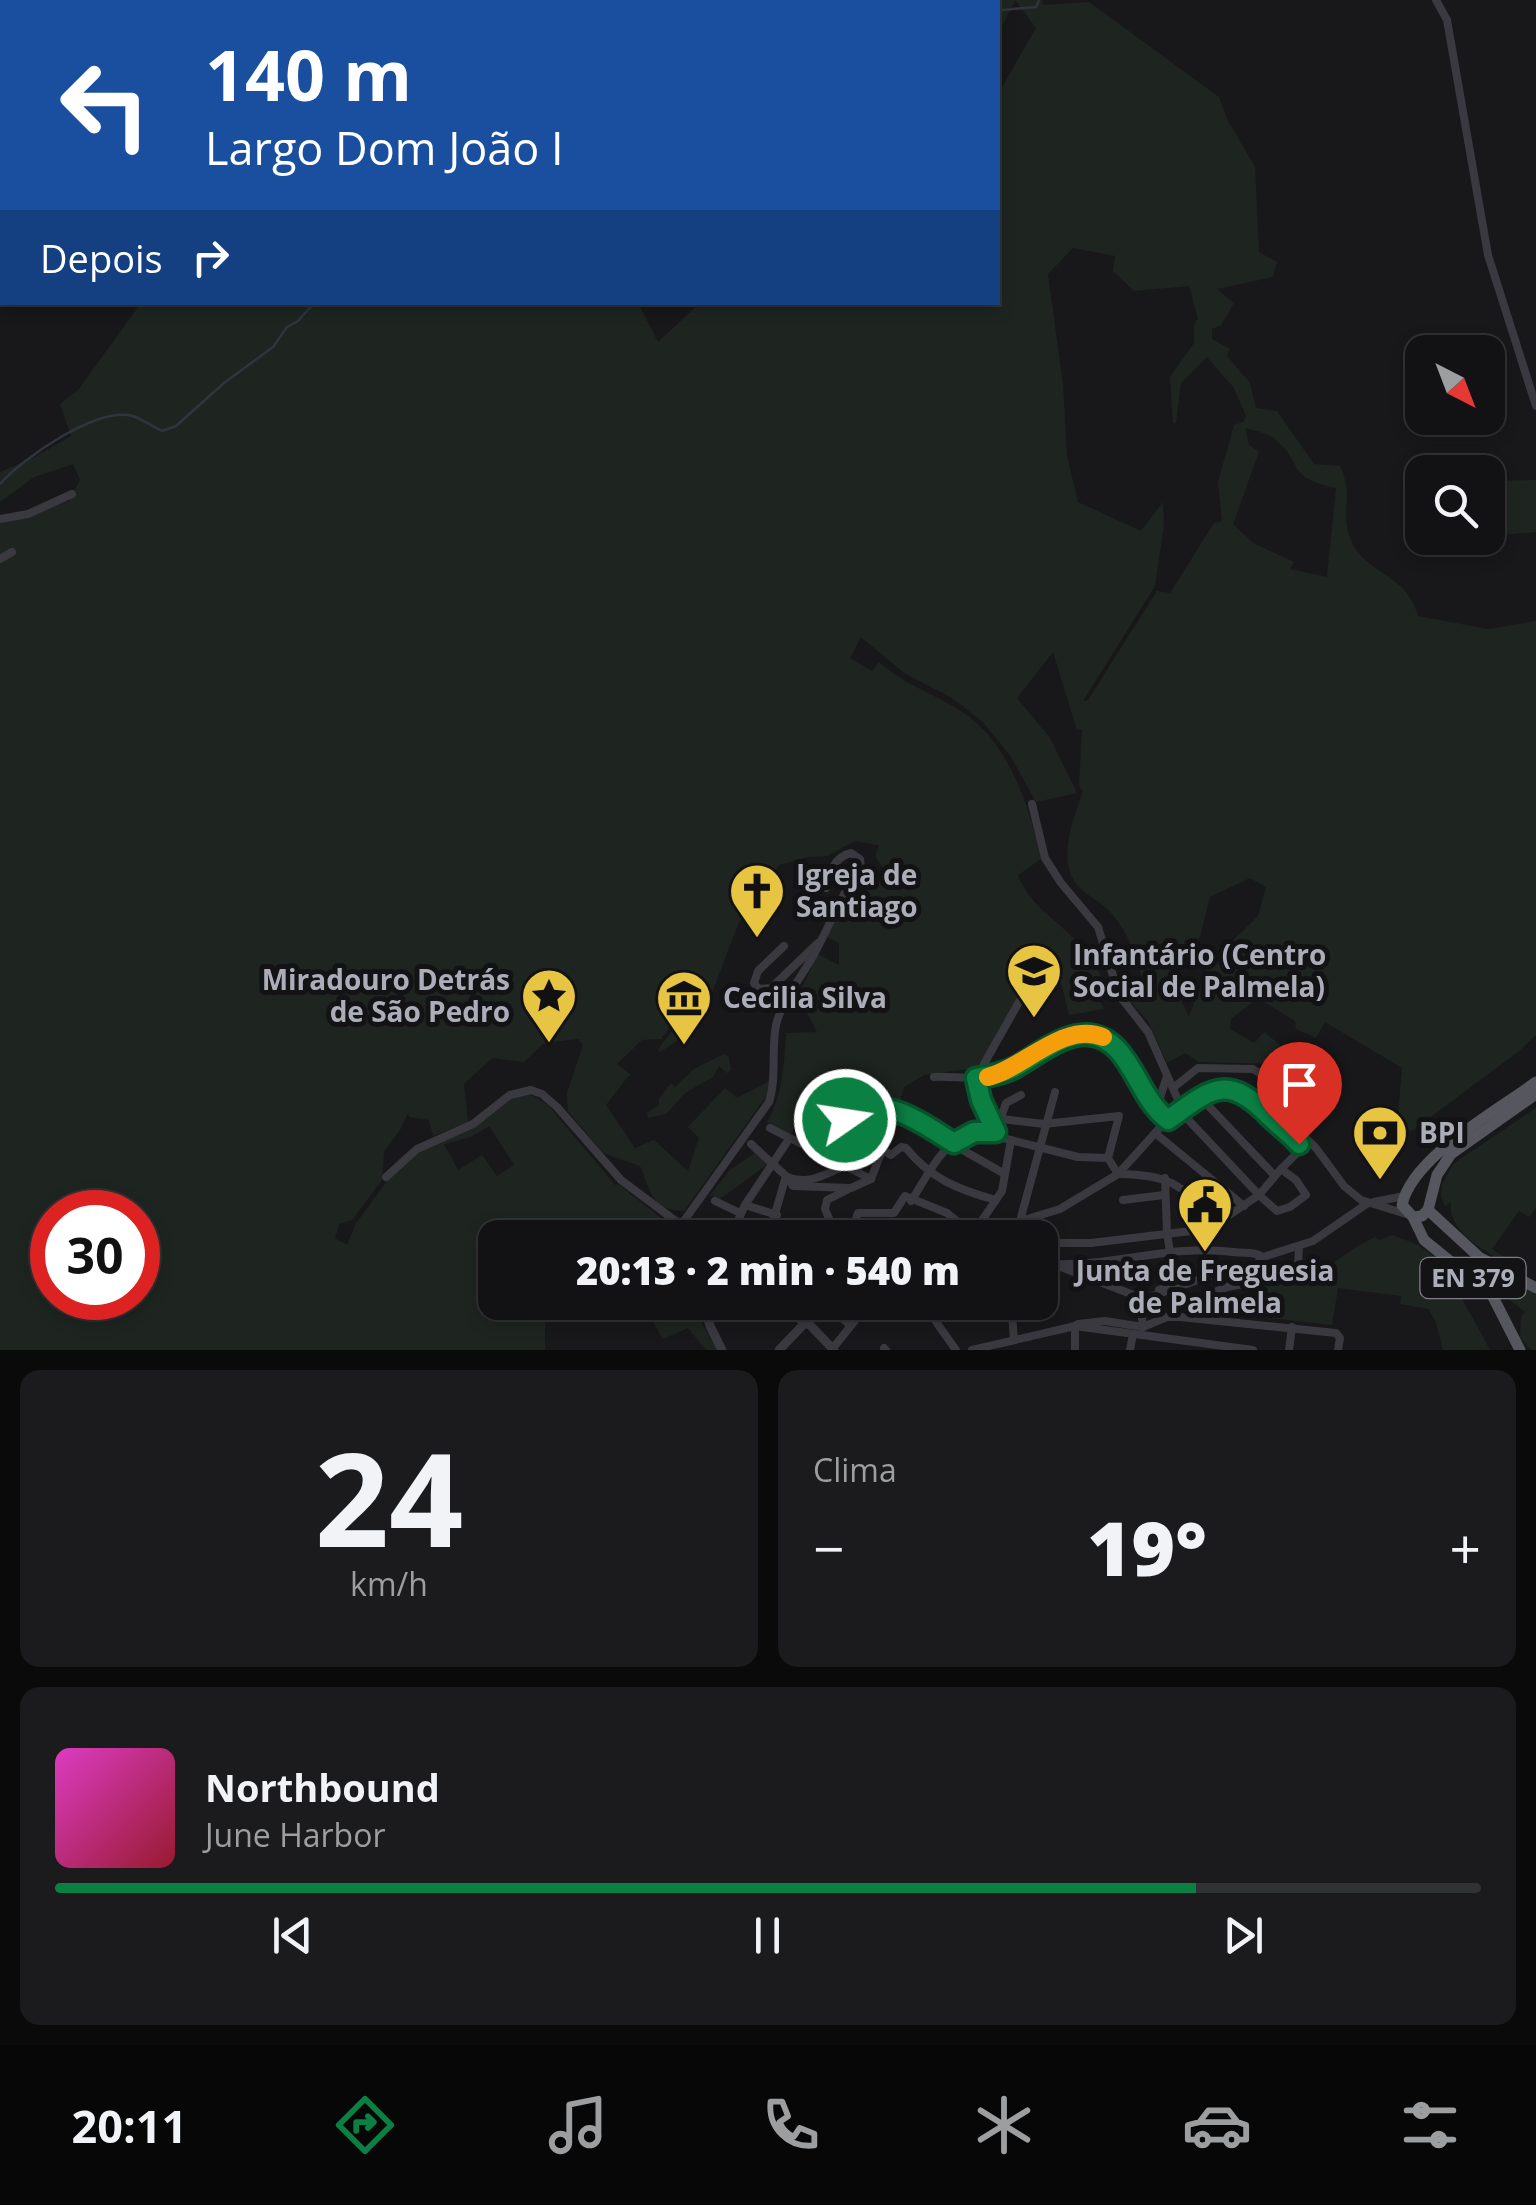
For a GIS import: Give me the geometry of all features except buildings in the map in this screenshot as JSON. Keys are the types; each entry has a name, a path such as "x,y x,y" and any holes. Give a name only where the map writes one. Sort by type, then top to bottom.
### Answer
{"main road":[{"path":"1410,1215 1402,1205 1426,1164 1444,1146 1536,1082"},
{"path":"1429,1205 1437,1176 1451,1154 1536,1094"},
{"path":"1407,1194 1422,1191 1429,1205 1480,1257 1536,1288"},
{"name":"EN 379","path":"1410,1215 1422,1216 1429,1205"},
{"name":"EN 379","path":"1410,1215 1424,1240 1492,1295 1520,1350"}],"street":[{"path":"1436,0 1447,20 1488,255 1536,406"},
{"path":"0,520 28,514 72,494"},
{"path":"0,559 12,552"},
{"path":"1032,804 1046,858 1061,883 1098,927 1119,995 1148,1032 1181,1110 1276,1211 1290,1207 1306,1195 1296,1180 1277,1172 1200,1096"},
{"path":"685,1220 765,1112 772,1093 777,1023 849,882 861,867 860,859 851,853 841,857 831,870 826,888"},
{"path":"784,946 755,975 758,989 771,988 822,938"},
{"path":"996,1132 976,1078 1032,979"},
{"path":"934,1077 976,1078 1010,1070 1065,1038 1091,1033 1106,1039 1120,1052 1156,1111 1168,1120"},
{"path":"1173,1088 1198,1068 1253,1069 1270,1080 1285,1109 1344,1186 1368,1203 1410,1215"},
{"path":"1156,1111 1167,1076"},
{"path":"1024,1220 1070,1203 1118,1174 1168,1120 1212,1090 1231,1088 1310,1142"},
{"path":"386,1177 417,1149 473,1124 522,1090 546,1096 621,1180 674,1220"},
{"path":"1020,1220 1054,1092"},
{"path":"996,1132 1006,1103 1021,1095"},
{"path":"1058,1243 1092,1243 1216,1225 1244,1206 1296,1154 1299,1144 1257,1104"},
{"path":"834,1160 843,1124 855,1112 891,1109 1003,1173"},
{"path":"1002,1119 1044,1124 1119,1116 1108,1158 1118,1174"},
{"path":"843,1124 891,1155 901,1147 906,1148 928,1172 958,1190 996,1200"},
{"path":"770,1128 872,1179"},
{"path":"855,1220 858,1213 894,1213 954,1143 974,1132 996,1132 1010,1140 1078,1157 1108,1158"},
{"path":"1155,1133 1244,1206"},
{"path":"738,1220 789,1139"},
{"path":"981,1220 1004,1183 1010,1140"},
{"path":"751,1144 774,1162 793,1186 851,1188"},
{"path":"1166,1159 1171,1145"},
{"path":"829,1220 825,1205 830,1198 872,1179 883,1148"},
{"path":"786,1176 805,1181 844,1166"},
{"path":"1118,1174 1165,1178 1192,1196 1216,1225 1222,1249"},
{"path":"775,1220 786,1176"},
{"path":"1142,1327 1140,1308 1144,1298 1173,1281 1165,1178"},
{"path":"1058,1262 1144,1298 1256,1264 1263,1257 1337,1227 1368,1203 1407,1194"},
{"path":"1123,1200 1164,1195"},
{"path":"908,1199 956,1220"},
{"path":"715,1200 777,1215"},
{"path":"1179,1307 1211,1292 1270,1279 1298,1266 1298,1246"},
{"path":"1058,1260 1222,1249 1255,1252 1263,1257"},
{"path":"1206,1277 1211,1292"},
{"path":"972,1350 1097,1321 1142,1327 1166,1316 1335,1333 1339,1345"},
{"path":"708,1320 722,1350"},
{"path":"801,1320 834,1349 854,1320"},
{"path":"844,1320 850,1325"},
{"path":"935,1320 956,1350"},
{"path":"1012,1320 1014,1340"},
{"path":"779,1350 804,1324"},
{"path":"1075,1326 1254,1350"},
{"path":"1075,1326 1076,1350"},
{"path":"1289,1350 1292,1327"},
{"path":"1130,1350 1132,1334"}],"shaded area":[{"path":"1000,0 1015,0 1000,30"},
{"path":"1015,0 1042,0 1043,5 1089,2 1219,97 1255,167 1259,252 1277,262 1273,277 1217,289 1234,303 1221,325 1212,329 1212,339 1230,349 1227,356 1250,383 1256,408 1277,411 1314,464 1340,466 1346,486 1347,527 1355,548 1404,590 1418,616 1488,629 1536,621 1536,1035 1412,1131 1397,1128 1402,1068 1325,1022 1316,1038 1296,1029 1295,1021 1258,998 1231,1019 1230,1029 1254,1043 1264,1032 1291,1054 1284,1064 1199,1062 1185,1053 1167,1063 1148,1021 1123,994 1144,983 1127,937 1111,913 1079,887 1070,872 1069,837 1083,791 1079,786 1082,729 1077,730 1053,652 1017,698 1050,738 1077,793 1036,802 1011,757 983,722 952,698 904,673 861,637 850,658 872,671 879,662 905,681 953,706 972,719 1002,753 1030,815 1041,859 1018,875 1036,903 1078,944 1090,969 1098,970 1105,985 1094,989 1104,1009 1069,1015 1062,986 1054,979 1038,999 1032,995 1032,982 976,1068 924,1075 904,1087 898,1108 877,1105 843,1113 814,1101 789,1136 767,1122 780,1090 786,1033 817,1032 798,996 818,954 839,965 839,943 827,937 854,884 867,891 888,875 875,856 879,845 855,841 827,856 779,865 754,910 739,922 703,1016 660,1052 658,1049 677,1025 674,1022 661,1039 642,1040 617,1064 630,1074 606,1105 635,1148 654,1140 688,1171 699,1138 688,1127 725,1088 737,1098 769,1081 767,1095 684,1211 658,1203 640,1166 603,1153 568,1111 567,1093 583,1045 578,1039 544,1043 524,1062 492,1058 464,1084 468,1122 433,1136 429,1120 409,1117 408,1113 384,1151 382,1180 352,1220 339,1224 335,1238 347,1245 355,1225 390,1177 422,1150 470,1130 520,1093 534,1096 548,1105 615,1185 664,1220 478,1220 478,1320 545,1320 545,1350 0,1350 0,523 69,501 80,480 73,464 34,477 0,502 0,472 71,436 60,404 78,390 140,305 639,305 658,342 698,305 1000,305 1000,91 1036,28","holes":["1073,248 1115,256 1113,271 1134,291 1189,286 1198,318 1194,343 1170,377 1173,424 1181,383 1207,357 1234,388 1246,416 1234,425 1218,482 1222,521 1214,523 1170,593 1157,591 1088,700 1083,701 1155,586 1164,524 1163,502 1141,531 1078,502 1067,456 1063,385 1048,274","1245,428 1268,435 1284,448 1302,475 1336,488 1327,577 1290,569 1294,562 1253,543 1233,524 1259,452 1249,445","1250,878 1266,887 1258,916 1207,966 1189,1017 1169,973 1182,966 1185,940 1200,937 1210,897","489,1126 514,1165 497,1176 482,1155 458,1170 444,1144 471,1137"]},
{"path":"1536,480 1536,532 1505,535 1505,481"},
{"path":"724,1054 729,1057 731,1070 727,1073 719,1066 713,1077 685,1093 666,1114 648,1118 647,1113 659,1105 671,1083 675,1087 694,1069"},
{"path":"1536,1108 1536,1208 1529,1217 1519,1211 1492,1249 1510,1261 1508,1264 1461,1232 1451,1213 1451,1202 1445,1206 1441,1197 1442,1184 1454,1163"},
{"path":"758,1151 771,1162 720,1199 710,1195 730,1170"},
{"path":"1393,1235 1418,1245 1466,1279 1459,1293 1490,1350 1443,1350 1436,1322 1428,1309 1400,1304 1401,1296 1338,1288 1332,1325 1260,1317 1253,1285 1295,1270 1314,1275 1366,1241"},
{"path":"1490,1268 1536,1294 1536,1350 1531,1350 1520,1337 1525,1312 1497,1290"},
{"path":"652,1320 700,1320 717,1350 706,1350 688,1328 663,1339"}],"waterway":[{"path":"1000,13 1036,7 1039,0"},
{"path":"0,484 43,448 100,419 133,416 162,431 176,426 224,383 273,347 287,327 312,305"}],"slow traffic":[{"path":"988,1077 1010,1070 1076,1034 1103,1037"}],"place":[{"name":"Igreja de Santiago","path":"757,940"},
{"name":"Infantário (Centro Social de Palmela)","path":"1034,1020"},
{"name":"Miradouro Detrás de São Pedro","path":"549,1045"},
{"name":"Cecilia Silva","path":"684,1047"},
{"name":"BPI","path":"1380,1182"},
{"name":"Junta de Freguesia de Palmela","path":"1205,1254"}],"route":[{"path":"845,1120 855,1112 891,1109 954,1143 974,1132 996,1132 976,1078 1010,1070 1065,1038 1091,1033 1106,1039 1120,1052 1156,1111 1168,1120 1200,1096 1231,1088 1257,1104 1299,1144"}]}
